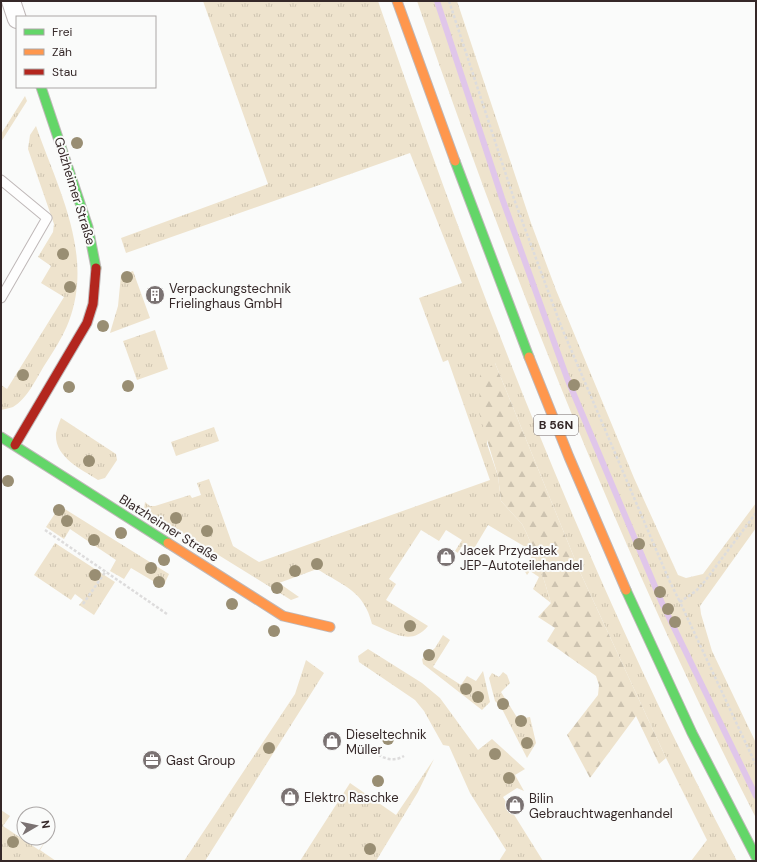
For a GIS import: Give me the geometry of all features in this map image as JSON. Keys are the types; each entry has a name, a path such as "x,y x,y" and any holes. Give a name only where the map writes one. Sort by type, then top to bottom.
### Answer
{"main road":[{"name":"B 56N","path":"397,1 484,242 572,467 689,727 756,857"},
{"name":"Golzheimer Straße","path":"15,445 87,323 93,306 96,289 95,260 90,230 41,88"},
{"name":"Blatzheimer Straße","path":"1,437 283,616 330,627"}],"street":[{"path":"11,1 16,16"}],"lane":[{"path":"1,180 47,218 1,298"}],"path":[{"path":"449,1 514,199 561,326 669,580 756,765"},
{"path":"680,602 696,591 705,581 756,513"},
{"path":"45,530 167,614"},
{"path":"83,604 106,572"},
{"path":"371,748 376,753 387,759 398,759 404,756"}],"green space":[{"path":"203,1 378,1 416,111 497,330 586,546 684,757 737,861 691,861 707,840 666,758 580,572 495,363 487,444 498,476 501,501 522,524 526,532 537,557 551,603 533,589 539,577 530,571 527,575 524,570 534,552 488,525 472,552 462,546 458,553 455,551 462,540 446,530 439,541 421,530 389,579 396,584 386,600 428,626 415,636 401,636 372,624 364,604 352,590 317,569 279,583 299,597 291,600 144,509 145,502 150,506 155,506 190,495 192,498 201,495 197,483 209,479 233,546 259,562 490,480 448,360 443,362 419,298 462,283 410,153 126,253 121,238 268,184"},
{"path":"417,1 457,1 531,223 556,290 634,478 678,575 686,578 703,574 756,503 756,528 700,606 712,651 756,743 756,818 707,719 660,618 572,416 492,210"},
{"path":"25,96 27,101 1,142 1,134"},
{"path":"36,126 63,198 70,222 75,246 77,271 76,296 64,333 31,388 23,399 13,407 1,410 1,385 7,389 64,297 41,283 51,266 38,257 53,232 54,224 28,149 30,135"},
{"path":"133,271 150,318 110,333 118,306 121,275"},
{"path":"155,330 168,369 137,380 123,341"},
{"path":"495,363 580,572 666,758 659,764 636,716 590,778 567,735 598,695 599,685 596,676 547,641 555,628 538,617 551,603 537,557 526,532 522,524 501,501 498,476 479,413 480,374"},
{"path":"61,418 116,454 117,460 105,478 98,480 77,467 64,456 59,449 56,433"},
{"path":"214,427 219,441 176,456 171,442"},
{"path":"60,506 169,574 163,587 131,568 124,579 110,571 116,560 70,529 64,539 46,527"},
{"path":"55,543 115,582 94,615 79,605 83,600 75,594 71,600 34,575"},
{"path":"443,635 450,640 433,667 461,685 467,676 476,681 483,671 490,702 482,710 423,664 422,659 435,648"},
{"path":"368,649 422,683 440,698 478,750 492,739 525,769 515,775 524,791 517,788 503,797 543,861 499,861 506,850 470,793 449,746 443,745 424,711 415,700 359,662 358,656"},
{"path":"306,660 324,673 205,861 184,861 295,694"},
{"path":"503,672 507,675 510,683 501,692 518,719 530,717 536,743 527,758 501,707 495,701 489,678 492,673 499,677"},
{"path":"434,759 418,792 376,861 300,861 350,783 396,815"},
{"path":"1,810 10,816 3,826 16,835 16,846 33,846 39,850 43,846 40,850 56,861 1,861"}],"waterway":[{"path":"437,1 502,198 567,378 662,603 756,796"}],"traffic: fast":[{"path":"41,88 88,227 96,268"},
{"path":"455,161 529,357"},
{"path":"1,437 168,543"},
{"path":"626,590 692,733 756,857"}],"traffic: slow":[{"path":"397,1 455,161"},
{"path":"529,357 569,457 626,590"},
{"path":"168,543 283,616 330,627"}],"traffic: jam":[{"path":"15,445 87,323 93,304 96,268"}],"place":[{"name":"Verpackungstechnik Frielinghaus GmbH","path":"155,295"},
{"name":"Jacek Przydatek JEP-Autoteilehandel","path":"446,557"},
{"name":"Dieseltechnik Müller","path":"332,741"},
{"name":"Gast Group","path":"152,760"},
{"name":"Elektro Raschke","path":"290,797"},
{"name":"Bilin Gebrauchtwagenhandel","path":"515,805"}]}
